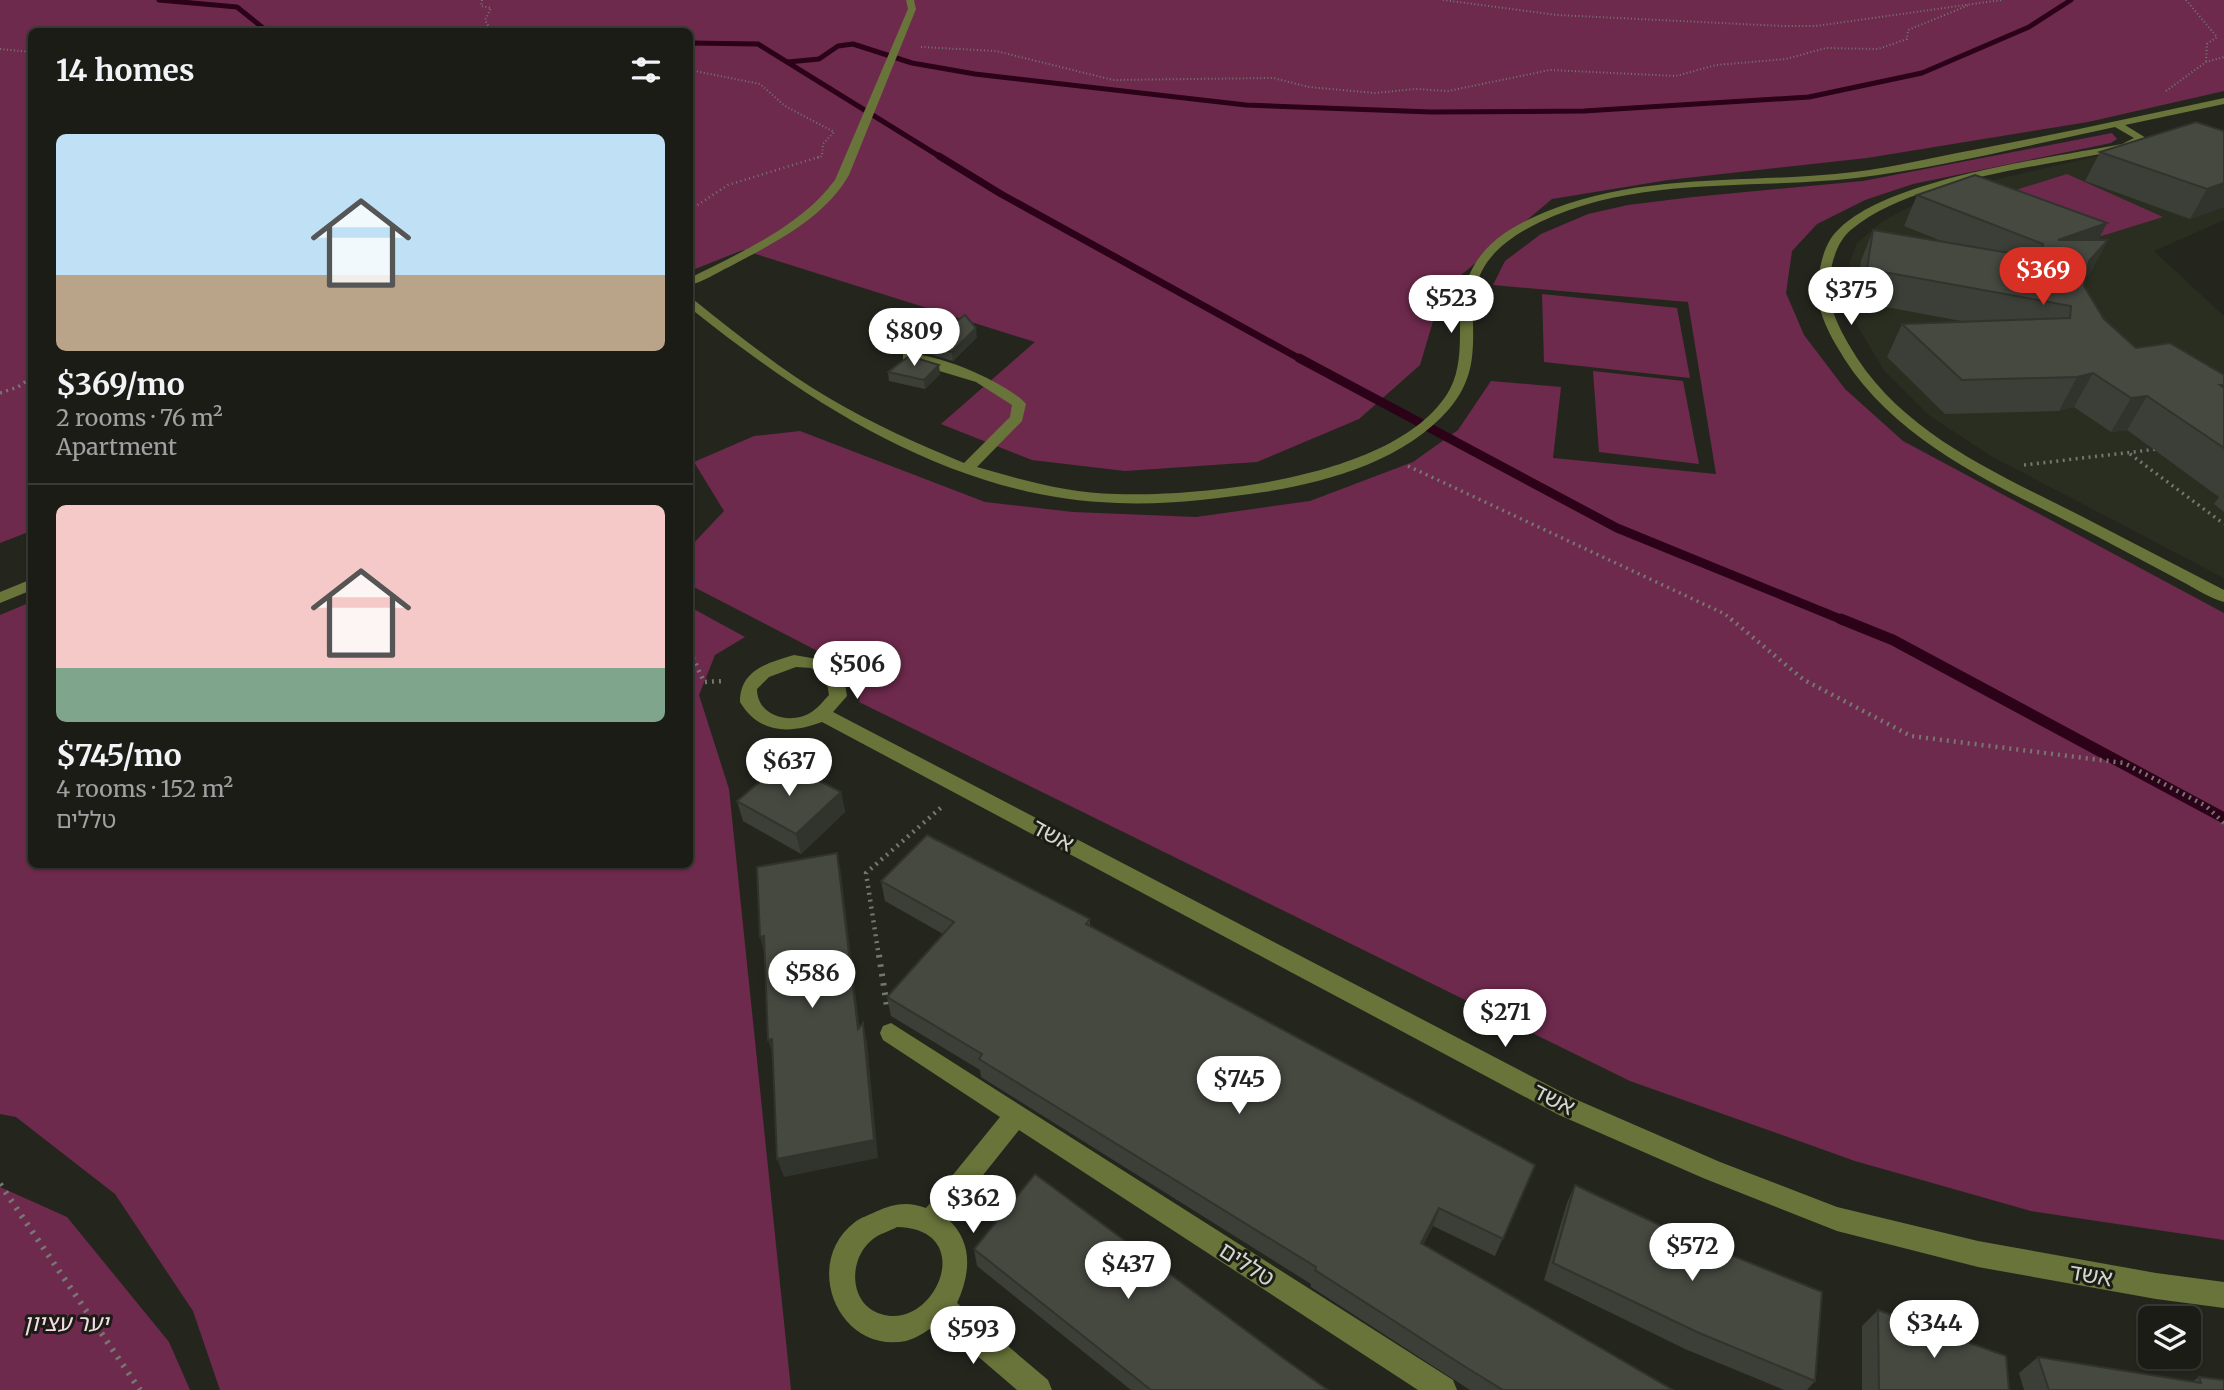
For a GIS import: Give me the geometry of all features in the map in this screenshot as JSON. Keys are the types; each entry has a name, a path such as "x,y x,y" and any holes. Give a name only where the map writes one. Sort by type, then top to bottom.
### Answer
{"street":[{"path":"693,280 734,260 804,217 839,183 861,127 879,96 883,77 912,9 910,0"},
{"path":"693,305 810,391 870,430 933,459 996,480 1079,496 1161,500 1245,493 1311,478 1364,461 1409,436 1445,405 1463,377 1468,348 1467,301 1474,271 1503,240 1557,211 1591,199 1648,188 1855,175 2224,101"},
{"path":"2117,124 2141,138 2125,146 1919,192 1849,225 1832,243 1822,289 1827,314 1857,372 1886,403 1925,435 1981,470 2224,597"},
{"path":"907,357 966,373 1007,393 1019,404 1017,418 966,470"},
{"path":"0,598 28,586"},
{"path":"793,662 820,664 837,677 840,686 832,706 822,714 791,724 761,719 751,711 747,701 748,691 754,680 779,665 793,662"},
{"name":"אשד","path":"822,714 1567,1107 1712,1170 1837,1219 1978,1254 2156,1286 2224,1295"},
{"name":"טללים","path":"891,1033 1443,1390"},
{"path":"931,1220 1016,1115"},
{"path":"914,1215 931,1220 944,1233 954,1249 956,1268 951,1289 940,1306 925,1320 907,1328 888,1329 869,1325 855,1314 844,1300 841,1282 843,1263 850,1245 878,1220 914,1215"},
{"path":"940,1306 1038,1390"}],"path":[{"path":"482,0 481,6 491,8 485,20 490,28"},
{"path":"1443,0 1557,15 1782,26 1816,26 2001,0"},
{"path":"2186,0 2217,37 2207,44 2206,62"},
{"path":"896,48 969,47 1101,78 1134,82 1273,78 1309,87 1375,93 1415,89 1448,91 1530,72 1676,76 1716,65 1786,59 1826,48 1878,49 1907,39 1908,30 1969,5"},
{"path":"0,49 28,52"},
{"path":"2177,111 2158,97 2206,62 2224,57"},
{"path":"693,71 760,84 767,94 797,114 821,122 834,132 822,144 822,156 727,184 693,208"},
{"path":"0,393 18,387 28,380"},
{"path":"1981,470 2130,454 2170,447"},
{"path":"1380,452 1725,614 1804,680 1911,736 2124,763 2206,806 2224,823"},
{"path":"2130,454 2224,524"},
{"path":"693,658 704,682 754,680"},
{"path":"891,1033 866,873 963,788"},
{"path":"0,1184 140,1390"}],"shaded area":[{"path":"2173,139 2224,157 2224,220 2154,251 2224,316 2224,578 1991,456 1930,416 1883,369 1850,313 1844,279 1857,243 1883,221 1919,202 1981,183"}],"green space":[{"path":"0,0 2224,0 2224,91 2088,122 1867,158 1668,180 1552,199 1442,291 1420,365 1359,419 1257,462 1125,471 1032,460 941,424 1035,342 743,250 693,270 693,28 28,28 28,532 0,543"},
{"path":"2112,133 2117,139 2111,143 1913,184 1865,200 1817,224 1792,251 1786,293 1804,335 1845,389 1903,441 2224,613 2224,1240 2031,1211 1855,1161 1630,1081 859,702 864,675 693,587 693,544 724,511 694,462 754,436 800,431 985,502 1073,512 1196,517 1310,501 1413,462 1458,430 1491,381 1561,387 1553,458 1716,474 1688,302 1493,285 1505,261 1541,234 1588,214 1628,205 1863,181"},
{"path":"2067,174 2163,217 2095,238 1990,198"},
{"path":"1542,294 1677,308 1690,378 1544,362"},
{"path":"1593,371 1683,381 1699,464 1599,452"},
{"path":"28,603 28,868 693,868 693,609 745,637 715,655 699,695 729,789 791,1390 220,1390 193,1311 115,1194 16,1117 0,1114 0,615"},
{"name":"יער עציון","path":"0,1187 67,1217 169,1342 190,1390 0,1390"}],"building":[{"path":"2196,122 2224,131 2224,183 2207,189 2100,152"},
{"path":"1975,175 2107,223 2058,240 2108,240 2089,261 2084,286 2104,319 2136,348 2170,343 2224,375 2224,385 2220,385 2224,388 2224,448 2147,396 2131,398 2093,373 2077,377 1962,380 1902,324 2070,318 2071,306 1867,269 1873,230 2039,258 2043,244 1917,195"},
{"path":"965,315 976,328 952,352 925,345"},
{"path":"909,356 939,365 924,380 888,372"},
{"path":"783,762 841,792 796,834 737,801"},
{"path":"927,835 1090,919 1086,924 1535,1165 1503,1239 1439,1208 1421,1243 1673,1390 1503,1390 1315,1270 1316,1267 979,1059 982,1054 887,997 954,922 881,881"},
{"path":"837,853 858,1029 863,1023 874,1140 777,1159 772,1039 768,1040 764,936 760,937 757,867"},
{"path":"1035,1174 1328,1390 1151,1390 974,1249"},
{"path":"1575,1185 1674,1232 1822,1292 1815,1381 1697,1332 1553,1263"},
{"path":"1878,1310 2006,1356 2009,1390 1879,1390"},
{"path":"2038,1357 2201,1383 2199,1377 2224,1380 2224,1390 2049,1390"}],"waterway":[{"path":"159,0 237,7 263,28"},
{"path":"788,62 819,59 838,46 853,44 912,63 975,74 1246,105 1431,112 1584,111 1809,97 1922,73 2029,27 2071,0"},
{"path":"693,43 758,44 942,158"},
{"path":"939,156 1001,194 1302,360"},
{"path":"1299,358 1617,528 1845,621"},
{"path":"1841,619 1893,640 2224,818"}]}
